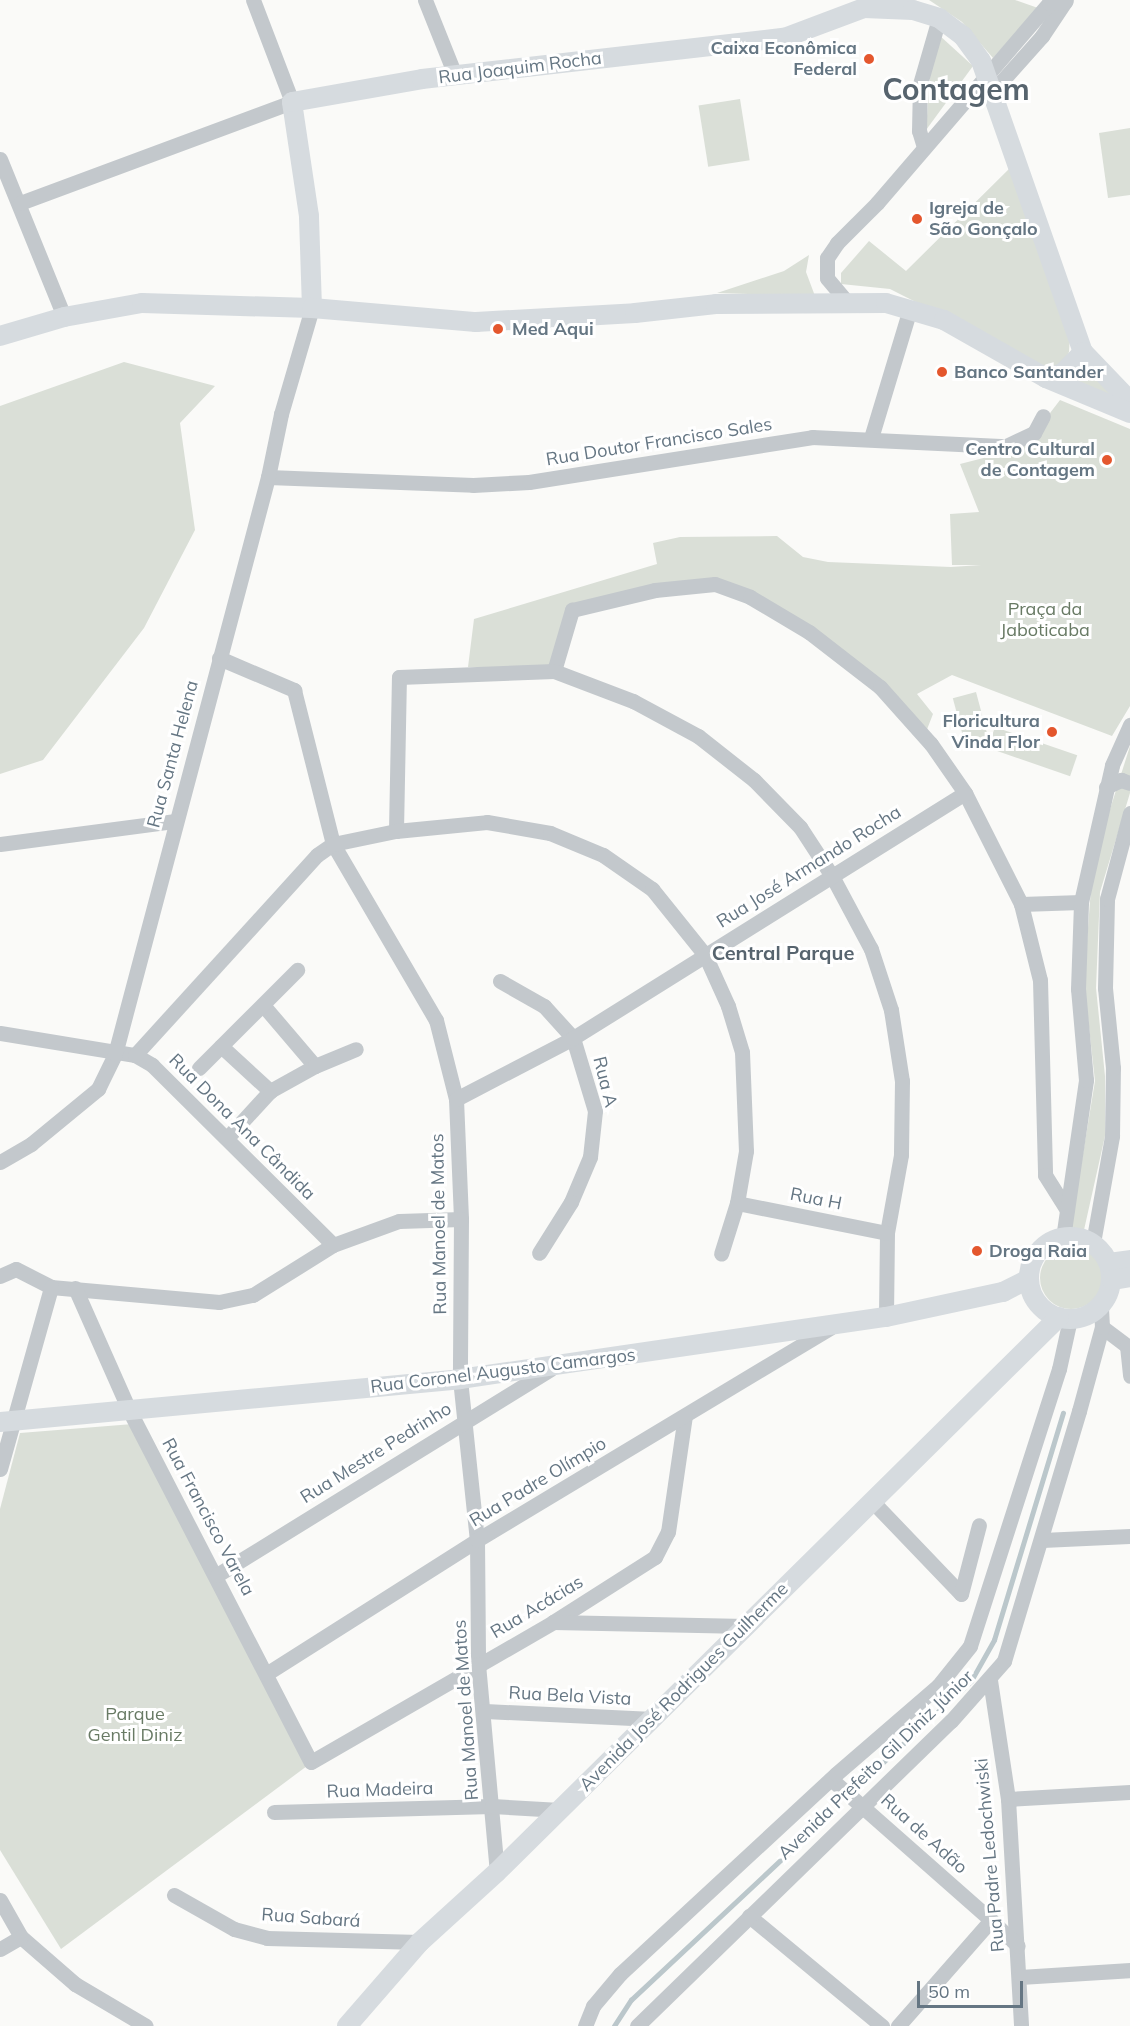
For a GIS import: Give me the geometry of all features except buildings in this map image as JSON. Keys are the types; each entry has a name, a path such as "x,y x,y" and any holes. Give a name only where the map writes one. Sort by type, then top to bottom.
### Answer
{"main road":[{"name":"Rua Joaquim Rocha","path":"292,102 455,75 784,38 842,8 862,4 913,10 939,18 973,47 990,84 1083,352"},
{"path":"292,102 309,216 312,308"},
{"path":"0,336 64,317 142,303 312,308 476,322 635,313 716,304 886,303 944,320 1046,378 1130,413"},
{"path":"1046,378 1064,373 1083,352 1130,401"},
{"path":"1117,1274 1093,1243 1080,1237 1063,1238 1042,1248 1034,1259 1029,1279 1037,1302 1064,1318 1084,1317 1101,1306 1117,1274 1130,1260"},
{"name":"Rua Coronel Augusto Camargos","path":"7,1421 460,1379 886,1317 1003,1292 1029,1279"},
{"name":"Rua Coronel Augusto Camargos","path":"1003,1292 1037,1302"},
{"name":"Avenida José Rodrigues Guilherme","path":"1023,1348 1037,1302"},
{"name":"Avenida José Rodrigues Guilherme","path":"347,2026 420,1942 497,1872 653,1719 1023,1348 1064,1318"}],"street":[{"path":"253,0 292,102"},
{"path":"425,0 455,75"},
{"path":"990,84 1045,2 1065,1"},
{"path":"847,302 827,278 827,258 924,147 1042,36 1065,1"},
{"path":"924,147 919,131 920,84 939,18"},
{"name":"Rua Joaquim Rocha","path":"20,203 292,102"},
{"path":"0,159 20,203 64,317"},
{"name":"Rua Santa Helena","path":"0,1162 31,1144 98,1089 115,1054 268,477 281,414 312,308"},
{"path":"871,438 910,309"},
{"name":"Rua Doutor Francisco Sales","path":"268,477 473,485 529,482 812,437 871,438 955,446 1006,446 1034,434 1042,416"},
{"path":"554,671 572,610 655,590 715,584 750,597 809,632 880,687 931,744 965,793 1021,904 1040,980 1045,1175 1067,1210"},
{"name":"Rua Manoel de Matos","path":"219,658 294,690 333,844 436,1020 456,1099 461,1219 460,1379 477,1540 478,1664 486,1712 497,1872"},
{"path":"396,831 399,677 554,671 633,701 698,736 754,780 800,827 831,876 871,949 891,1010 902,1081 901,1155 887,1233 886,1317"},
{"path":"1063,1238 1086,1080 1078,989 1081,902 1106,787 1125,754 1130,724"},
{"path":"1106,787 1121,780 1130,783"},
{"name":"Rua José Armando Rocha","path":"456,1099 573,1038 965,793"},
{"path":"1093,1243 1112,1136 1113,1068 1105,988 1107,899 1130,813"},
{"path":"0,844 175,822"},
{"path":"0,1033 115,1054 135,1055 317,855 333,844 396,831 487,822 550,833 603,855 652,889 705,955 728,1006 742,1052 746,1151 738,1203 721,1254"},
{"path":"1021,904 1081,902"},
{"path":"199,1068 297,970"},
{"name":"Rua A","path":"500,981 544,1006 573,1038 595,1111 590,1157 571,1202 539,1253"},
{"path":"263,1005 315,1066"},
{"path":"221,1046 270,1091"},
{"path":"227,1138 270,1091 315,1066 356,1049"},
{"name":"Rua Dona Ana Cândida","path":"135,1055 152,1065 333,1245"},
{"name":"Rua H","path":"738,1203 887,1233"},
{"path":"0,1276 16,1269 51,1287 219,1302 253,1295 333,1245 399,1221 461,1219"},
{"path":"0,1469 7,1421 51,1287"},
{"name":"Rua Francisco Varela","path":"75,1288 129,1410 217,1575 312,1762"},
{"name":"Avenida Prefeito Gil Diniz Júnior","path":"640,2025 990,1680 1004,1661 1042,1540 1102,1327 1101,1306"},
{"name":"Avenida Prefeito Gil Diniz Júnior","path":"585,2026 593,2006 620,1974 831,1779 938,1686 970,1646 1069,1337 1064,1318"},
{"name":"Rua Padre Olímpio","path":"266,1674 477,1540 832,1326"},
{"path":"1102,1327 1127,1346 1130,1376"},
{"name":"Rua Mestre Pedrinho","path":"217,1575 556,1365"},
{"name":"Rua Acácias","path":"312,1762 553,1622 655,1557 668,1532 685,1416"},
{"path":"871,1500 960,1594 979,1525"},
{"path":"1042,1540 1130,1536"},
{"path":"553,1622 746,1626"},
{"name":"Rua Padre Ledochwiski","path":"990,1680 1008,1799 1020,1977 1021,2026"},
{"name":"Rua Bela Vista","path":"486,1712 653,1719"},
{"name":"Rua de Adão","path":"831,1779 1018,1946"},
{"path":"1008,1799 1130,1792"},
{"name":"Rua Madeira","path":"274,1812 492,1806 560,1810"},
{"name":"Rua Sabará","path":"174,1895 234,1929 267,1938 420,1942"},
{"path":"0,1900 21,1937 75,1984 146,2026"},
{"path":"749,1916 882,2026"},
{"path":"898,2026 991,1920"},
{"path":"0,1949 21,1937"},
{"path":"1020,1977 1130,1970"}],"green space":[{"path":"929,0 1015,0 1038,8 993,58 962,22"},
{"path":"939,35 973,66 926,130 930,75"},
{"path":"740,99 750,160 708,167 699,106"},
{"path":"1130,128 1130,195 1108,198 1099,133"},
{"path":"1012,166 1070,335 1069,352 1061,366 1040,365 890,289 841,284 841,273 869,241 906,271"},
{"path":"809,255 806,272 815,296 717,293 784,271"},
{"path":"124,362 215,386 180,423 195,530 144,628 43,760 0,774 0,406"},
{"path":"1088,366 1130,408 1072,383"},
{"name":"Praça da Jaboticaba","path":"1060,400 1130,429 1130,706 1112,736 952,675 917,694 933,714 926,732 886,688 719,580 576,607 551,668 468,667 474,619 657,564 653,543 680,537 777,536 803,557 828,562 951,567 981,565 952,565 950,514 979,512 960,464 1003,453 1034,434"},
{"path":"976,692 988,736 965,743 953,698"},
{"path":"995,727 1077,755 1070,776 988,748"},
{"path":"1130,746 1130,793 1100,892 1096,988 1105,1076 1105,1136 1084,1230 1067,1227 1078,1184 1095,1081 1084,982 1090,901 1094,860"},
{"path":"1071,1247 1083,1249 1093,1256 1100,1266 1102,1278 1100,1290 1093,1300 1083,1307 1071,1309 1059,1307 1049,1300 1042,1290 1040,1278 1042,1266 1049,1256 1059,1249"},
{"name":"Parque Gentil Diniz","path":"133,1424 307,1766 61,1949 0,1850 0,1509 20,1433"}],"waterway":[{"path":"866,1778 971,1681 994,1640 1063,1413"},
{"path":"614,2026 631,2000 832,1812"}],"place":[{"name":"Caixa Econômica Federal","path":"869,59"},
{"name":"Igreja de São Gonçalo","path":"917,219"},
{"name":"Med Aqui","path":"498,329"},
{"name":"Banco Santander","path":"942,372"},
{"name":"Centro Cultural de Contagem","path":"1107,460"},
{"name":"Floricultura Vinda Flor","path":"1052,732"},
{"name":"Droga Raia","path":"977,1251"}],"district":[{"name":"Contagem","path":"956,89"},
{"name":"Central Parque","path":"783,952"}]}
